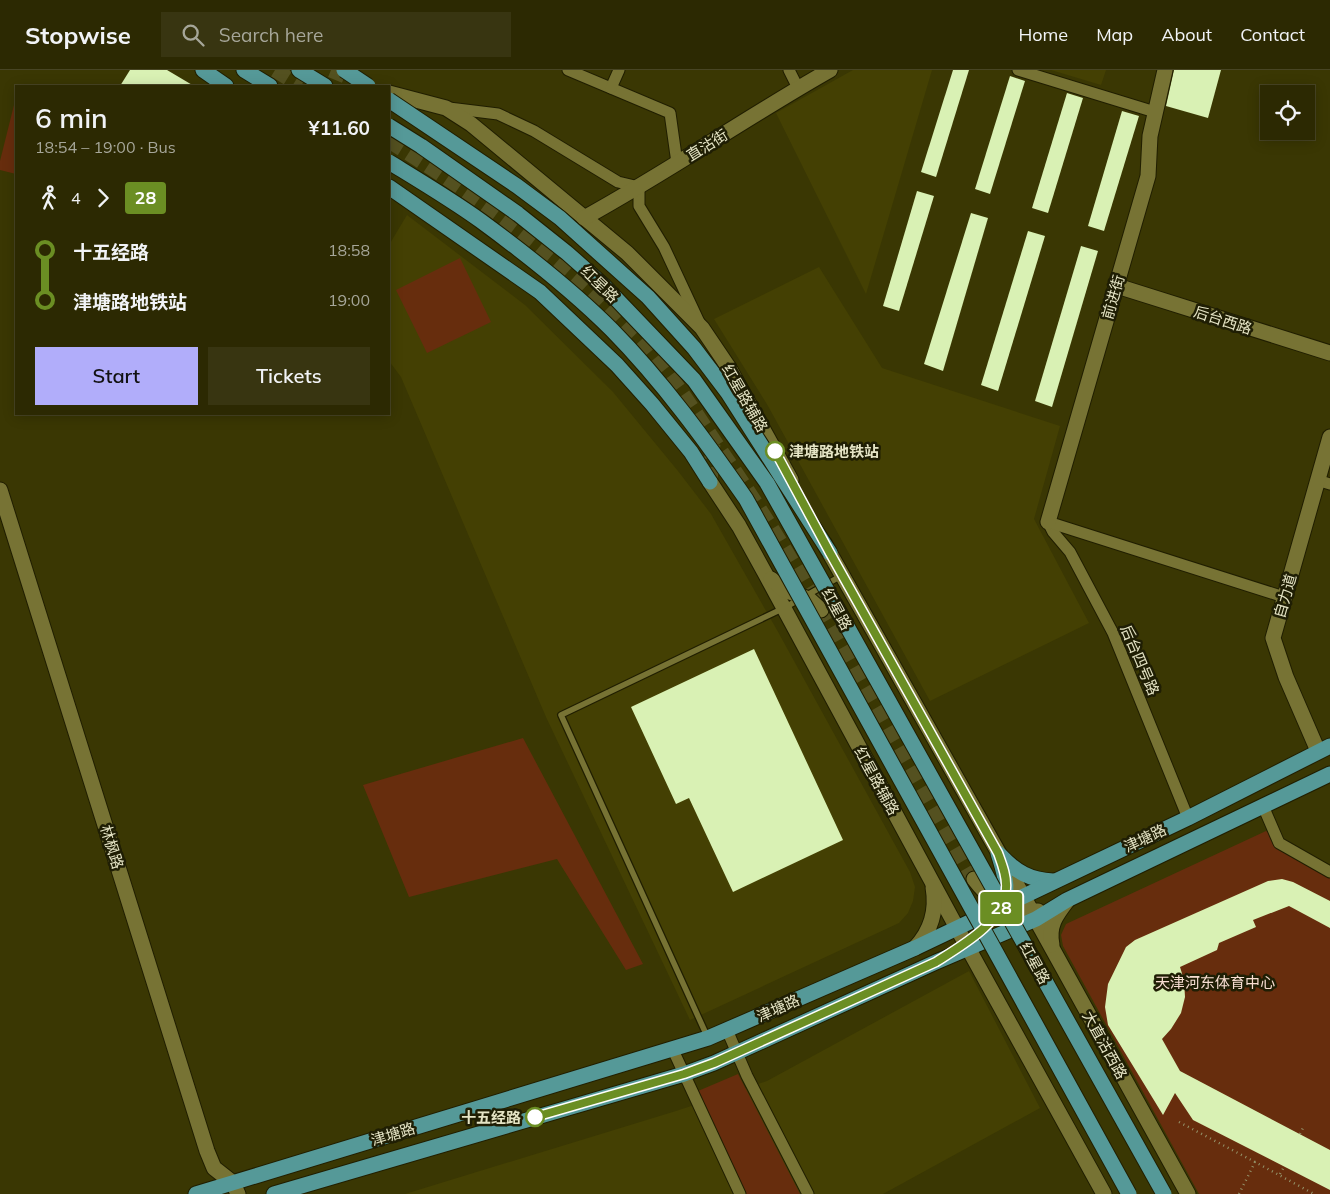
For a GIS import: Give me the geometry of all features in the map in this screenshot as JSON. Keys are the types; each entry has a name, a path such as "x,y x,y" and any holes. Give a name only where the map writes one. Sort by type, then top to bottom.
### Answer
{"main road":[{"path":"203,70 225,85"},
{"path":"244,70 268,85"},
{"path":"299,70 323,85"},
{"path":"344,70 366,85"},
{"name":"直沽街","path":"584,218 639,187 830,70"},
{"name":"前进街","path":"1048,522 1148,176 1150,136 1165,70"},
{"name":"红星路辅路","path":"390,93 446,108 471,124 627,254 702,328 729,368 842,575 1022,896"},
{"path":"390,101 517,186 560,218 648,297 694,348 728,393 830,553"},
{"name":"红星路","path":"390,127 518,214 567,252 603,285 694,380 767,483 1164,1194"},
{"name":"红星路","path":"390,162 480,221 541,267 611,329 678,404 706,441 746,499 1129,1194"},
{"name":"红星路辅路","path":"390,188 540,292 617,365 691,452 739,526 967,946"},
{"name":"后台西路","path":"1117,286 1330,353"},
{"name":"自力道","path":"1324,748 1286,677 1273,638 1284,597 1324,482 1330,437"},
{"name":"林枫路","path":"0,490 208,1151 214,1168 236,1188"},
{"path":"766,575 784,590 804,597 821,610"},
{"name":"津塘路","path":"196,1194 236,1188 708,1038 915,948 1188,818 1324,748"},
{"name":"津塘路","path":"274,1194 684,1074 738,1053 1034,916 1330,774"},
{"path":"998,853 1012,868 1024,875 1055,881"},
{"path":"998,853 1006,882 1006,894 1002,906 967,946 1104,1194"},
{"path":"915,948 925,936 933,916 934,894 931,879"},
{"path":"974,880 992,899 1002,906 1034,916"},
{"name":"大直沽西路","path":"1022,896 1188,1194"},
{"path":"1053,952 1051,940 1052,925 1056,915 1067,900"}],"street":[{"path":"568,70 670,113 677,163"},
{"path":"610,88 619,70"},
{"path":"789,70 798,88"},
{"path":"1018,70 1156,112"},
{"path":"446,108 498,114 534,131 618,182 639,187 639,206 664,247 702,328"},
{"path":"1048,522 1284,597"},
{"name":"后台四号路","path":"1048,522 1053,532 1070,552 1113,633 1188,818"},
{"path":"1263,806 1279,843 1330,872"},
{"path":"727,1030 747,1076 808,1194"},
{"path":"673,1050 740,1194"}],"lane":[{"path":"708,1038 561,715 784,608 842,575"}],"path":[{"path":"1179,1122 1314,1194"},
{"path":"1300,1134 1303,1128"},
{"path":"1239,1194 1255,1162"},
{"path":"1280,1175 1284,1167"}],"shaded area":[{"path":"853,70 932,70 866,294 776,113"},
{"path":"1051,70 1106,70 1101,85"},
{"path":"407,215 525,305 613,392 711,514 910,872 915,887 913,901 908,913 899,923 690,1020 546,717 401,377 390,362 390,243"},
{"path":"819,267 882,368 1060,426 1034,519 1089,623 930,701 768,406 714,319"},
{"path":"969,971 1040,1108 883,1194 405,1194 676,1111 767,1081"}],"green space":[{"path":"15,101 15,174 0,170 0,161"},
{"path":"460,258 491,322 427,353 396,290"},
{"path":"523,738 643,964 626,970 557,859 409,897 363,785"},
{"name":"天津河东体育中心","path":"1266,831 1330,867 1330,1194 1199,1194 1063,946 1061,935 1066,924"},
{"path":"738,1074 800,1194 743,1194 698,1091"}],"building":[{"path":"130,70 167,70 192,85 121,85"},
{"path":"953,70 969,70 936,177 921,172"},
{"path":"1174,70 1221,70 1208,118 1166,106"},
{"path":"1010,76 1025,81 990,194 975,189"},
{"path":"1067,93 1083,98 1048,213 1032,208"},
{"path":"1122,111 1139,116 1104,231 1088,226"},
{"path":"917,191 934,196 899,311 883,306"},
{"path":"971,213 988,218 943,371 924,364"},
{"path":"1028,231 1045,236 998,391 981,385"},
{"path":"1081,246 1098,251 1052,407 1035,401"},
{"path":"754,649 843,840 733,892 689,798 676,804 631,707"},
{"path":"1282,879 1293,882 1330,901 1330,928 1289,906 1253,920 1256,927 1219,943 1217,950 1180,967 1184,980 1185,997 1181,1013 1162,1039 1180,1071 1330,1150 1330,1190 1193,1120 1175,1093 1163,1115 1108,1025 1105,1007 1108,984 1126,947 1135,940 1268,881"}],"tunnel":[{"path":"275,70 299,85"},
{"path":"331,70 355,80"},
{"path":"390,142 491,209 555,259 616,314 655,357 696,414 778,538 974,879"},
{"path":"710,482 713,443"}],"bus line":[{"name":"28","path":"535,1117 684,1074 738,1053 936,962 966,943 982,930 1002,906 1006,894 1006,882 998,853 775,451"}],"place":[{"name":"津塘路地铁站","path":"775,451"},
{"name":"十五经路","path":"535,1117"}]}
